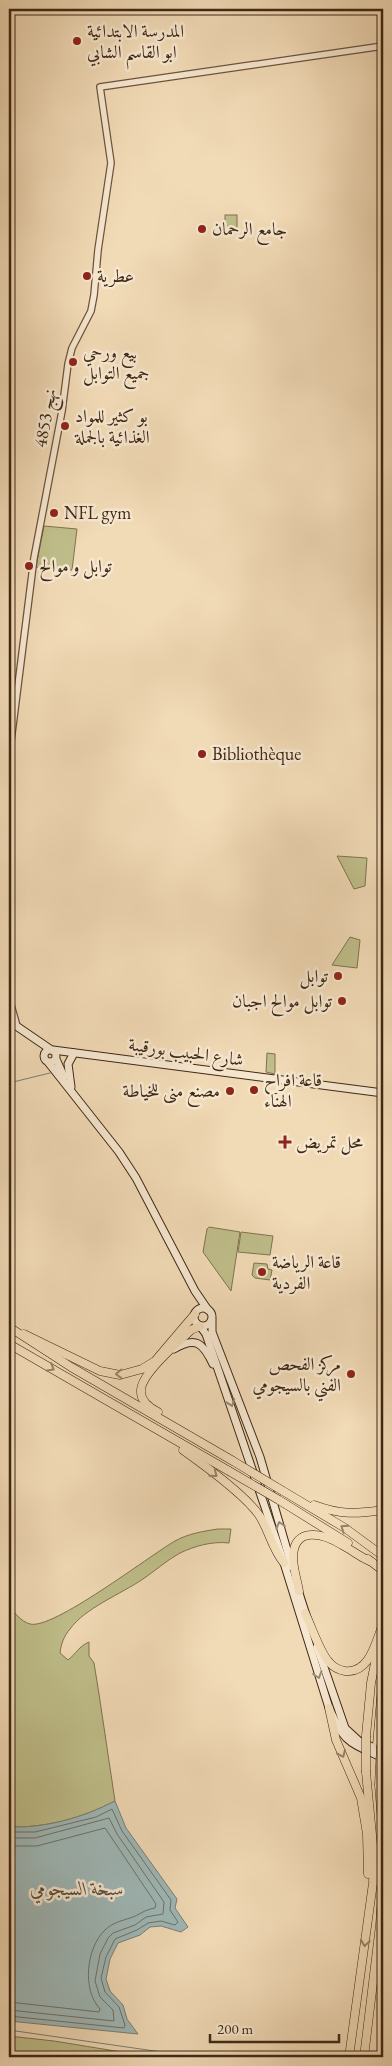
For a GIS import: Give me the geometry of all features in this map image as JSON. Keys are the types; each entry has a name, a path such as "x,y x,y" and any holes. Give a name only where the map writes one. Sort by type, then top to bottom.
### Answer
{"highway":[{"path":"10,1328 100,1372 120,1375 142,1369 155,1361 195,1314"},
{"path":"185,1433 180,1427 148,1406 141,1392 146,1377 191,1330 200,1326"},
{"path":"10,1328 71,1367 283,1490 345,1528 383,1556"},
{"path":"9,1344 337,1535 383,1571"},
{"path":"162,1434 251,1506 260,1517 278,1556 284,1563"},
{"path":"296,1498 343,1514 360,1514 383,1510"},
{"path":"299,1591 293,1552 295,1545 305,1536 320,1535 333,1540 372,1562"},
{"path":"305,1613 328,1662 343,1671 358,1670 366,1664 383,1624"},
{"path":"349,2057 373,1883 374,1856 366,1772 366,1736 371,1683 383,1624"},
{"path":"383,1676 379,1785 383,1834"},
{"path":"329,1708 336,1740 361,1798 367,1834 370,1906"},
{"path":"380,1747 383,1729"},
{"path":"364,2057 380,1925 383,1883"}],"main road":[{"path":"9,1021 54,1054 72,1090"},
{"path":"31,1037 119,1152 141,1187 195,1291 211,1314 212,1332 260,1457 305,1613 345,1728 358,1741 380,1747"},
{"path":"46,1059 46,1051 54,1054"},
{"path":"72,1090 68,1064 74,1053"},
{"name":"شارع الحبيب بورقيبة","path":"54,1054 74,1053 383,1093"},
{"path":"46,1059 52,1062 54,1054"},
{"path":"195,1291 194,1320 206,1334 224,1384 284,1563 329,1708 340,1732 347,1740 383,1758"},
{"path":"195,1314 201,1309 208,1310"},
{"path":"200,1326 206,1326 212,1320"},
{"path":"174,1349 187,1342 198,1343 205,1350 224,1384"}],"street":[{"name":"نهج 4853","path":"9,757 34,558 62,411 68,364 72,348 91,311 94,295 98,250 111,163 100,87 383,46"},
{"path":"9,998 17,1026"}],"shaded area":[{"path":"225,215 237,215 237,232 225,232"},
{"path":"44,526 77,529 72,570 36,567"},
{"path":"337,856 367,858 365,886 354,889"},
{"path":"350,937 360,940 357,968 332,965"},
{"path":"267,1053 275,1054 275,1074 266,1072"},
{"path":"209,1227 240,1232 231,1291 203,1252"},
{"path":"241,1232 273,1236 270,1255 238,1252"},
{"name":"قاعة الرياضة الفردية","path":"254,1263 267,1264 268,1269 272,1270 270,1280 255,1278 252,1275"},
{"path":"9,1378 14,1384 13,1422 9,1436"},
{"path":"218,1529 231,1529 229,1543 204,1545 186,1550 175,1556 134,1585 85,1614 70,1629 63,1640 60,1653 68,1660 89,1642 89,1656 94,1663 115,1801 63,1821 37,1826 9,1827 9,1608 27,1623 42,1623 59,1616 79,1604 175,1541 190,1535"},
{"path":"9,2036 54,2041 152,2057 9,2057"}],"water":[{"name":"سبخة السيجومي","path":"115,1801 126,1828 177,1899 175,1908 188,1927 181,1932 161,1926 150,1927 140,1935 118,1943 110,1959 106,1979 110,1991 123,2005 127,2019 138,2034 9,2021 9,1827 37,1826 64,1821"}],"waterway":[{"path":"9,1083 50,1073"},
{"path":"9,2030 196,2057"}],"railway":[{"path":"378,2057 383,2018"}],"place":[{"name":"المدرسة الابتدائية ابو القاسم الشابي","path":"77,41"},
{"name":"جامع الرحمان","path":"202,229"},
{"name":"عطرية","path":"87,276"},
{"name":"بيع ورحي جميع التوابل","path":"73,362"},
{"name":"بو كثير للمواد الغذائية بالجملة","path":"65,426"},
{"name":"NFL gym","path":"54,513"},
{"name":"توابل و موالح","path":"29,566"},
{"name":"Bibliothèque","path":"202,754"},
{"name":"توابل","path":"338,976"},
{"name":"توابل موالح اجبان","path":"342,1001"},
{"name":"قاعة افراح الهناء","path":"254,1090"},
{"name":"مصنع منى للخياطة","path":"230,1091"},
{"name":"محل تمريض","path":"285,1142"},
{"name":"قاعة الرياضة الفردية","path":"262,1272"},
{"name":"مركز الفحص الفني بالسيجومي","path":"351,1374"}]}
